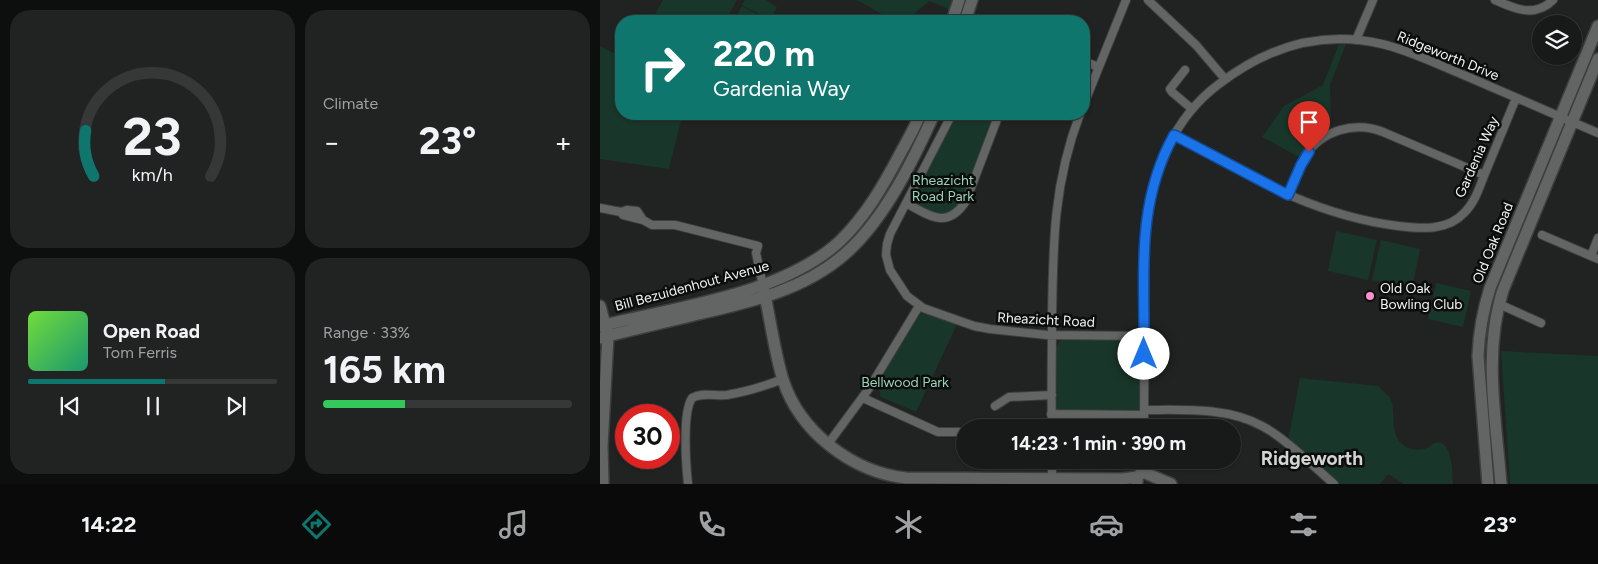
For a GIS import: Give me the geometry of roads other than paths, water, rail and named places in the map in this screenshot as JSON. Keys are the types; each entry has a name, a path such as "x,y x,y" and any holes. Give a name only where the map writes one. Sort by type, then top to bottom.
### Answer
{"main road":[{"path":"954,15 959,0"},
{"path":"967,15 972,0"},
{"name":"Old Oak Road","path":"1488,484 1478,356 1481,324 1490,288 1598,26"},
{"name":"Old Oak Road","path":"1501,484 1491,367 1492,340 1499,304 1598,60"},
{"name":"Bill Bezuidenhout Avenue","path":"765,291 822,255 851,230 871,206 917,120"},
{"name":"Bill Bezuidenhout Avenue","path":"603,331 810,278 845,254 876,220 891,197 931,120"},
{"path":"765,291 783,379 791,398 812,428 828,444 851,460 884,474 906,478 984,481 1052,478 1149,480"},
{"path":"600,306 603,331 603,484"}],"street":[{"path":"1090,88 1126,0"},
{"path":"1148,0 1196,45 1225,79"},
{"path":"1356,40 1373,0"},
{"path":"1495,0 1520,11 1526,11 1544,7 1554,0"},
{"name":"Ridgeworth Drive","path":"1144,419 1145,245 1148,207 1157,172 1174,135 1192,109 1208,92 1225,79 1259,58 1279,49 1312,42 1356,40 1383,44 1411,53 1598,133"},
{"path":"1090,64 1098,67"},
{"path":"1185,70 1170,89 1192,109"},
{"name":"Gardenia Way","path":"1174,135 1288,195 1314,206 1361,220 1404,227 1432,228 1450,224 1466,211 1474,200 1516,98"},
{"name":"Rheazicht Road","path":"949,120 888,239 886,255 888,265 907,296 919,306 981,328 1052,335 1144,336"},
{"path":"906,203 937,219 950,217 957,212 966,201 997,120"},
{"path":"1051,419 1053,249 1057,198 1068,147 1078,120"},
{"path":"1288,195 1304,158 1314,146 1332,133 1354,127 1384,132 1484,175"},
{"path":"600,208 622,212 623,215 655,225 675,225 758,246 756,254 765,291"},
{"path":"1542,236 1594,258 1598,238"},
{"path":"1499,304 1541,323"},
{"path":"828,444 863,398 919,306"},
{"path":"688,484 686,436 689,406 692,398 701,395 718,396 734,394 783,379"},
{"path":"995,406 1009,397 1052,395"},
{"path":"863,398 938,432 956,432"},
{"path":"1051,414 1208,411 1256,423 1272,432 1334,484"},
{"path":"1052,469 1052,478"}],"place":[{"name":"Old Oak Bowling Club","path":"1370,296"}],"district":[{"name":"Ridgeworth","path":"1312,458"}],"park label":[{"name":"Rheazicht Road Park","path":"943,188"},
{"name":"Bellwood Park","path":"905,382"}]}
